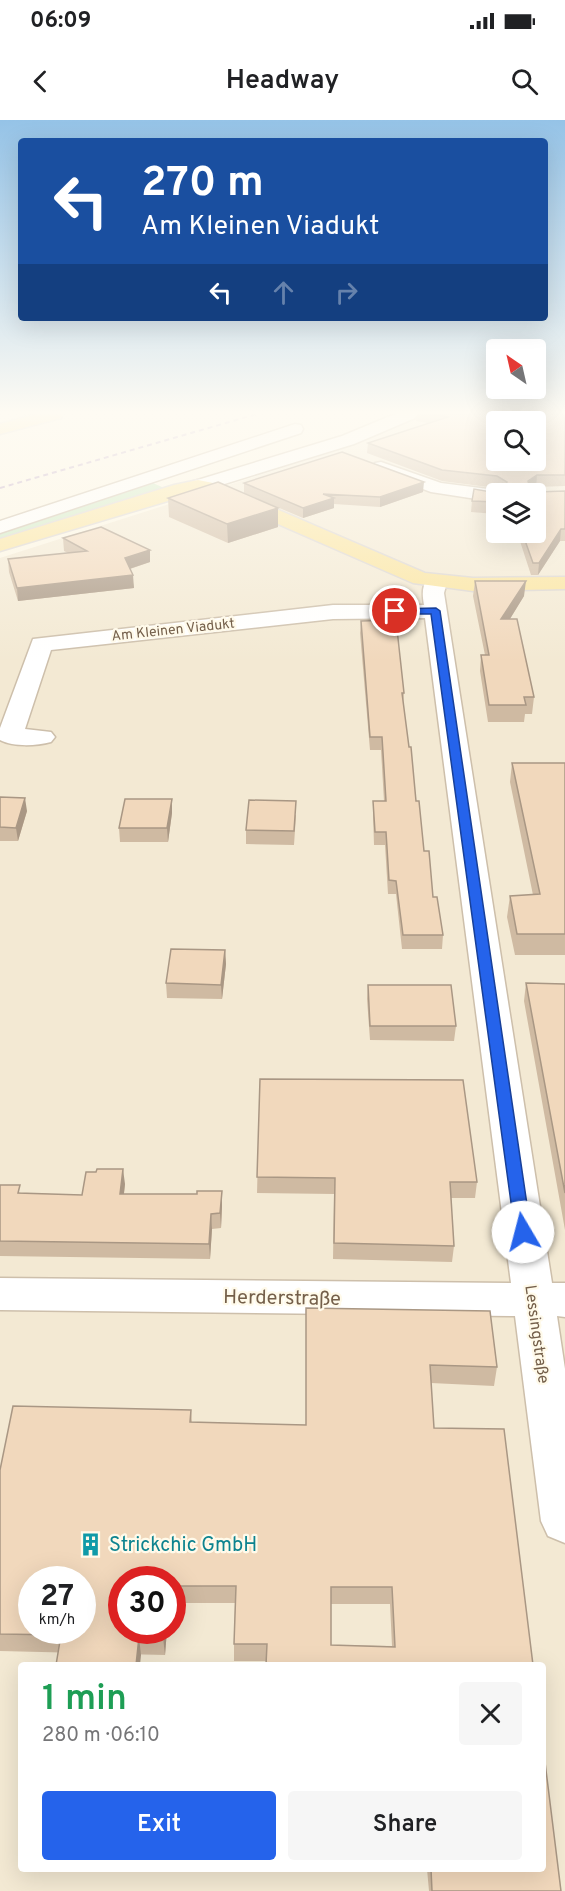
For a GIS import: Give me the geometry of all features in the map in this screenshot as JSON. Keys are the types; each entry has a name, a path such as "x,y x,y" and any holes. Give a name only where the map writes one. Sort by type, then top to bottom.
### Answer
{"main road":[{"path":"0,545 156,497"},
{"path":"231,497 420,579 436,597 565,584"}],"street":[{"path":"0,527 91,497"},
{"name":"Am Kleinen Viadukt","path":"42,737 10,736 41,644 333,612 436,597"},
{"name":"Lessingstraße","path":"436,597 549,1300 565,1521"},
{"name":"Herderstraße","path":"0,1294 549,1300"}],"shaded area":[{"path":"192,497 486,497 486,543 546,543 546,497 565,497 565,1891 0,1891 0,558"}],"green space":[{"path":"100,497 136,497 0,539 0,530"}],"building":[{"path":"252,497 278,508 227,524 168,498"},
{"path":"276,497 334,498 303,508"},
{"path":"473,497 486,497 486,502 472,501"},
{"path":"546,497 565,497 565,529 561,529 539,563 533,563 526,543 546,543"},
{"path":"101,527 150,550 125,558 133,575 17,588 8,559 87,551 63,538"},
{"path":"475,581 526,581 501,619 517,619 534,697 524,697 526,705 489,705 481,655 489,655"},
{"path":"396,620 404,693 402,693 409,747 411,747 416,801 419,801 424,851 429,851 433,897 437,897 443,935 403,935 396,881 389,880 386,832 375,832 373,801 386,801 382,737 370,737 361,621"},
{"path":"512,763 565,763 565,934 517,934 510,896 540,894"},
{"path":"0,797 25,798 16,828 0,827"},
{"path":"125,799 172,799 167,828 119,828"},
{"path":"249,800 296,801 294,831 246,830"},
{"path":"171,949 225,950 221,985 166,983"},
{"path":"526,983 565,984 565,1193"},
{"path":"368,985 451,985 456,1026 370,1026"},
{"path":"260,1079 463,1080 477,1182 450,1182 454,1246 334,1243 335,1178 257,1177"},
{"path":"97,1169 123,1169 120,1194 197,1194 197,1191 222,1191 220,1213 211,1214 209,1244 0,1241 0,1185 20,1185 18,1193 82,1195 86,1172 96,1172"},
{"path":"306,1308 490,1311 497,1367 430,1365 434,1428 504,1429 533,1662 266,1662 267,1644 234,1644 236,1586 186,1586 186,1566 108,1566 108,1644 138,1644 136,1662 56,1662 60,1644 96,1644 96,1566 18,1566 18,1634 0,1634 0,1470 13,1406 191,1410 190,1422 306,1425","holes":["331,1587 392,1587 395,1647 331,1645"]},
{"path":"546,1770 561,1891 432,1891 431,1872 546,1872"}],"place":[{"name":"Strickchic GmbH","path":"91,1544"}],"route":[{"path":"395,611 436,611 523,1232"}]}
